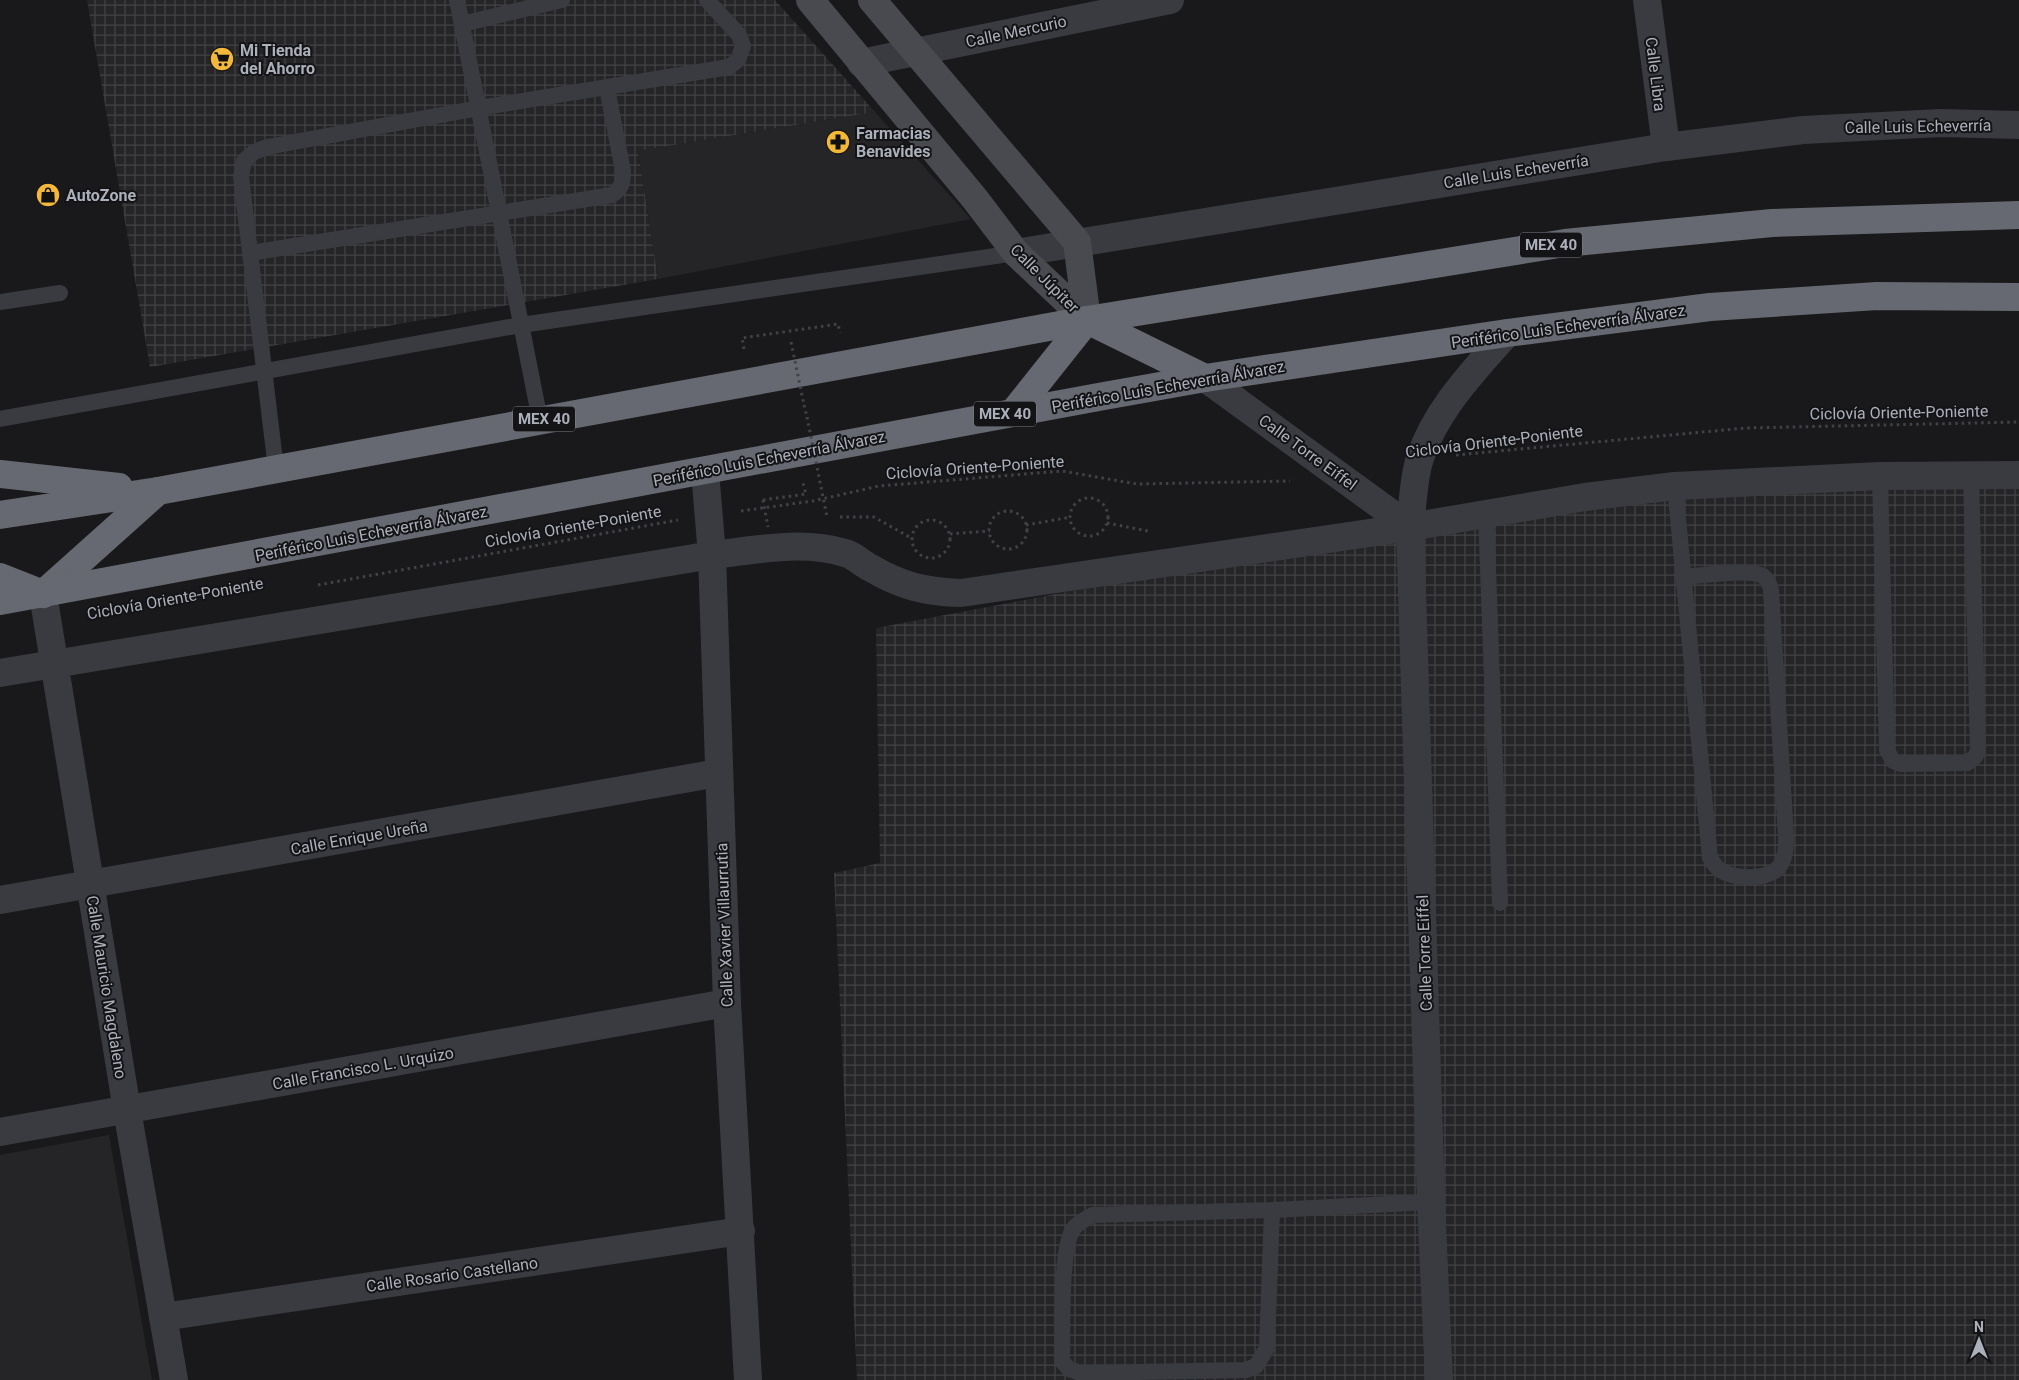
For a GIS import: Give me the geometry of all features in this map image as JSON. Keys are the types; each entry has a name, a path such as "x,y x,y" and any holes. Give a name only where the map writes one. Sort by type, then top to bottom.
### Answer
{"highway":[{"name":"MEX 40","path":"0,515 158,491 1087,320 1565,243 1772,222 2019,215"},
{"name":"Periférico Luis Echeverría Álvarez","path":"0,601 1205,378 1507,333 1720,306 1877,296 2019,298"},
{"path":"1013,413 1087,320 1205,378"},
{"path":"0,474 158,491"},
{"path":"0,577 43,594 158,491"}],"street":[{"name":"Calle Júpiter","path":"810,0 975,199 1016,253 1087,320"},
{"path":"872,0 1077,242"},
{"name":"Calle Libra","path":"1647,0 1666,147"},
{"name":"Calle Mercurio","path":"861,63 915,52 1100,7 1159,1"},
{"name":"Calle Luis Echeverría","path":"1016,253 1666,147 1803,130 1941,123 2019,125"},
{"name":"Calle Júpiter","path":"1077,242 1087,320"},
{"name":"Calle Torre Eiffel","path":"1440,1380 1431,1202 1410,527 1419,459 1437,420 1459,389 1507,333"},
{"name":"Calle Torre Eiffel","path":"1205,378 1410,527"},
{"name":"Calle Xavier Villaurrutia","path":"705,470 712,554 727,1003 748,1380"},
{"path":"0,673 712,554 799,546 824,548 848,553 899,583 930,592 961,593 1410,527 1585,497 1676,486 1880,476 2019,475"},
{"name":"Calle Mauricio Magdaleno","path":"43,594 127,1110 174,1380"},
{"name":"Calle Enrique Ureña","path":"0,900 718,773"},
{"name":"Calle Francisco L. Urquizo","path":"0,1132 727,1003"},
{"name":"Calle Rosario Castellano","path":"163,1317 741,1231"}],"lane":[{"path":"457,0 540,420"},
{"path":"462,24 562,0"},
{"path":"276,469 241,177 244,161 254,152 267,147 479,108 729,67 738,60 743,46 739,35 707,0"},
{"path":"250,253 612,195 619,190 624,182 624,171 607,88"},
{"path":"0,419 264,373 521,325 1016,253"},
{"path":"0,302 60,293"},
{"path":"1880,476 1887,750 1893,761 1900,764 1967,763 1975,757 1978,751 1970,475"},
{"path":"1676,486 1683,576 1710,858 1718,870 1734,876 1763,876 1778,868 1785,856 1786,837 1771,590 1768,581 1762,575 1750,573 1683,576"},
{"path":"1486,513 1500,903"},
{"path":"1272,1210 1267,1348 1256,1366 1246,1370 1081,1373 1069,1369 1062,1361 1066,1248 1073,1230 1081,1221 1093,1215 1272,1210 1431,1202"}],"path":[{"path":"753,348 743,349 742,338 838,324 849,363"},
{"path":"781,343 791,342 826,517 874,518 913,540 919,553 930,558 946,551 950,534"},
{"name":"Ciclovía Oriente-Poniente","path":"1419,459 1746,428 2019,422"},
{"name":"Ciclovía Oriente-Poniente","path":"311,586 709,516 813,501 879,486 1062,470 1137,484 1296,481"},
{"path":"1088,498 1100,502 1107,512 1108,518 1104,529 1094,535 1087,536 1076,531 1071,518 1077,503 1088,498"},
{"path":"763,500 768,527"},
{"path":"1008,512 1019,515 1026,525 1026,537 1023,542 1013,549 1000,548 991,539 992,521 996,516 1008,512"},
{"path":"1026,525 1071,518"},
{"path":"913,540 915,530 919,525 931,520 942,524 950,534"},
{"path":"950,534 990,531"}],"shaded area":[{"path":"87,0 775,0 875,112 638,151 658,279 150,367"},
{"path":"875,112 971,219 658,279 638,151"},
{"path":"2019,468 2019,1380 857,1380 834,873 880,863 876,628 1432,523 1749,476"},
{"path":"109,1135 152,1380 0,1380 0,1155"}],"place":[{"name":"Mi Tienda del Ahorro","path":"222,59"},
{"name":"Farmacias Benavides","path":"838,142"},
{"name":"AutoZone","path":"48,195"}]}
